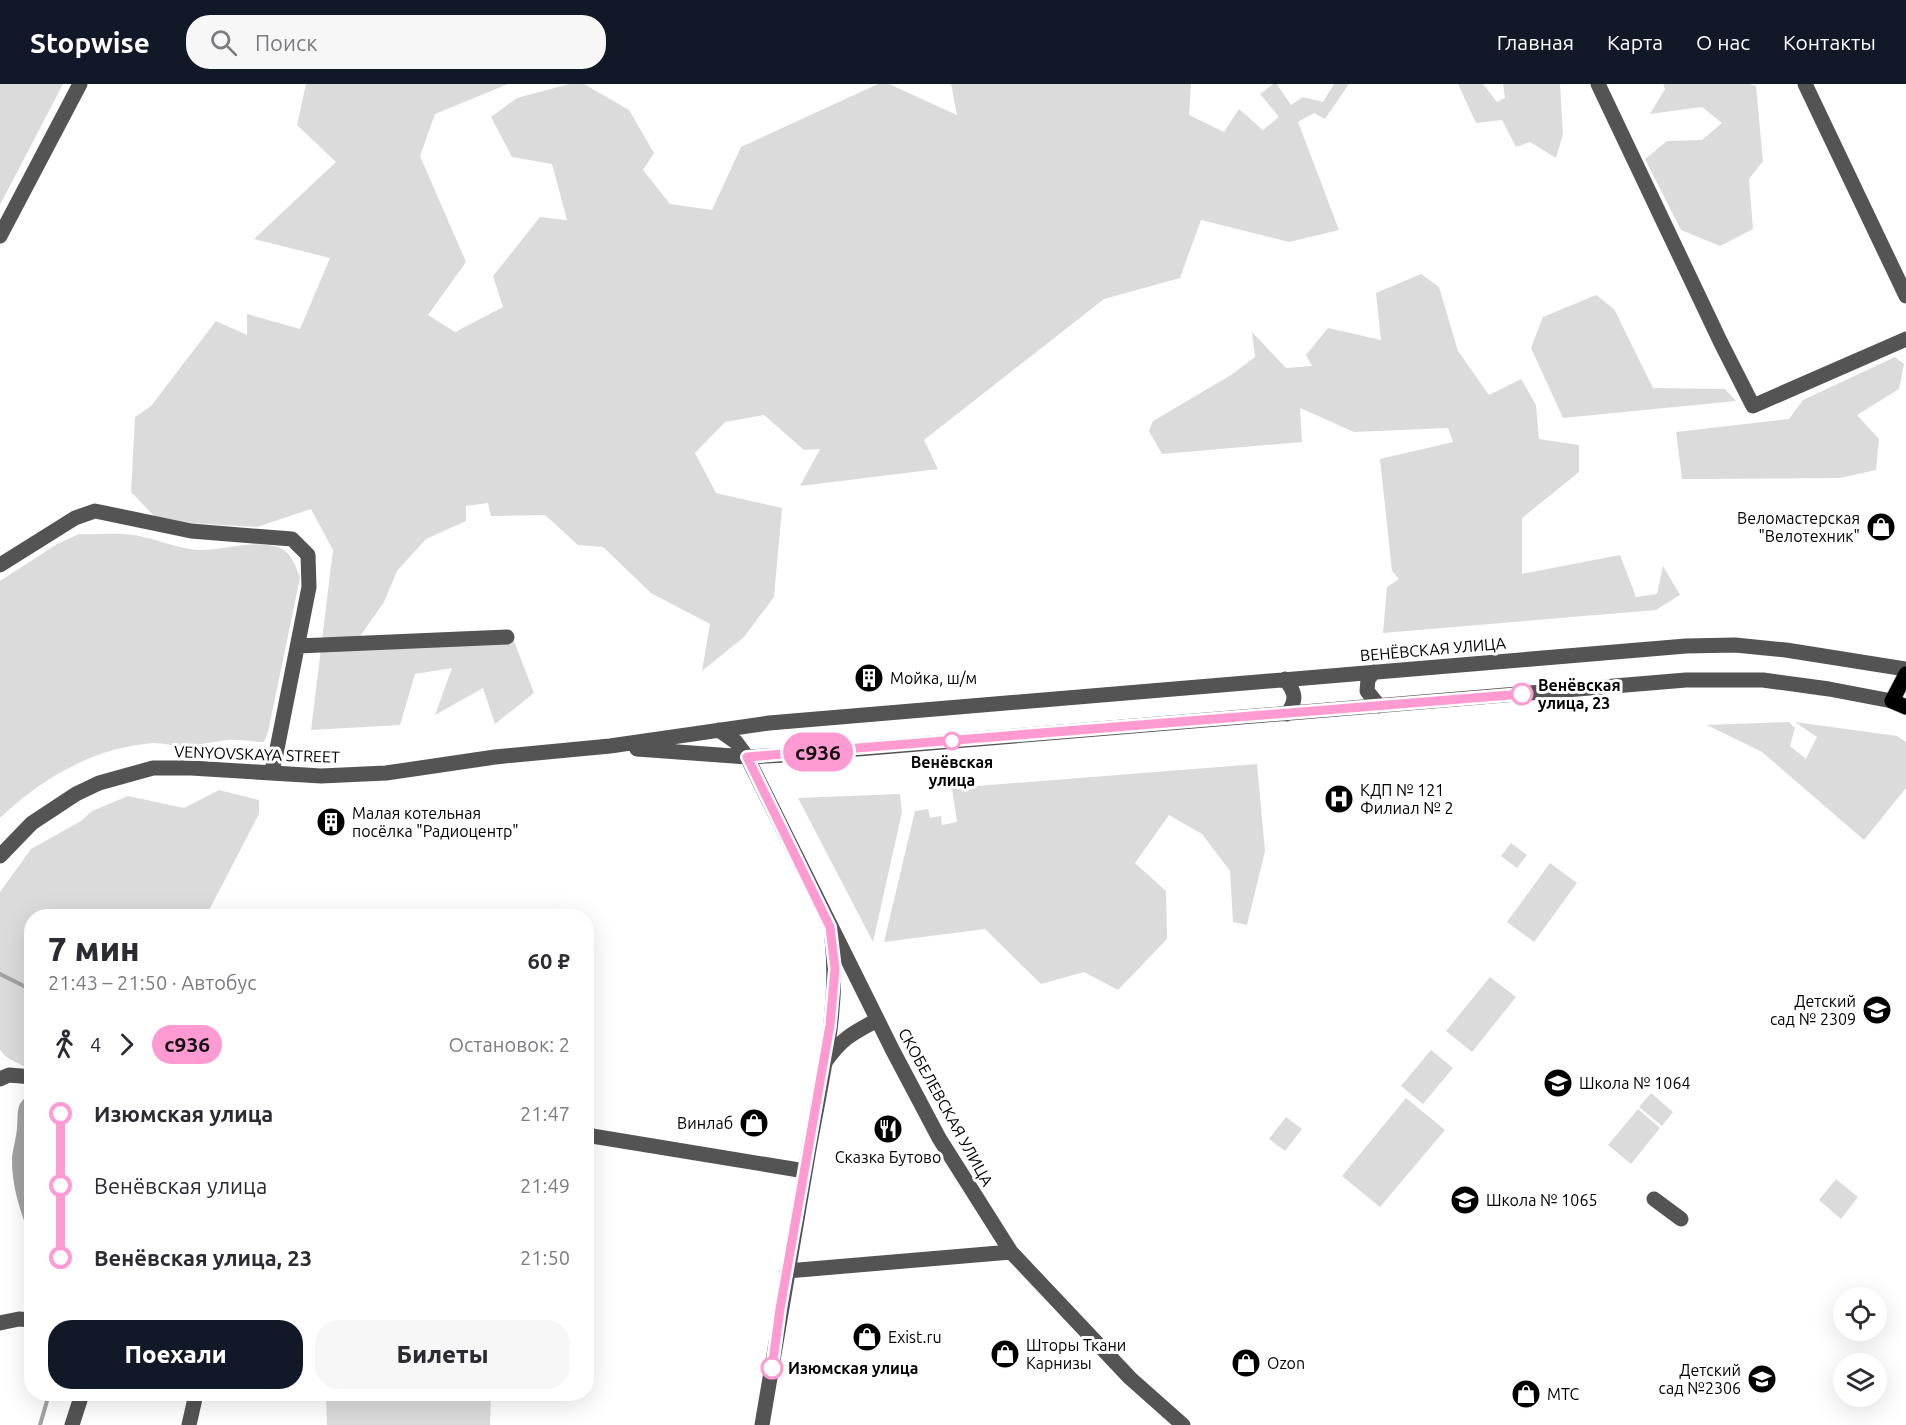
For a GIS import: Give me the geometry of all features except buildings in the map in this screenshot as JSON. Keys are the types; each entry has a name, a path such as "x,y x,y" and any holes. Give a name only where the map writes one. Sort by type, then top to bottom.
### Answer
{"main road":[{"path":"1899,704 1906,671"}],"street":[{"path":"0,236 80,84"},
{"path":"1598,84 1753,406 1906,339"},
{"path":"1805,84 1906,296"},
{"path":"0,565 75,518 95,511 191,531 292,539 308,555 309,587 271,773"},
{"path":"298,646 507,637"},
{"name":"ВЕНЁВСКАЯ УЛИЦА","path":"610,746 769,723 1686,646 1735,645 1786,650 1906,671"},
{"path":"1374,672 1368,679 1367,691 1379,706"},
{"path":"1286,679 1295,699 1287,714"},
{"path":"610,746 747,757 786,755 1697,680 1763,680 1829,688 1899,704"},
{"path":"747,757 745,744 747,737 752,731 769,723"},
{"name":"СКОБЕЛЕВСКАЯ УЛИЦА","path":"719,730 736,742 747,757 830,927 939,1138 1011,1252 1130,1378 1183,1425"},
{"name":"VENYOVSKAYA STREET","path":"0,856 32,824 51,810 99,783 153,768 191,768 321,777 386,773 495,757 610,746"},
{"path":"765,796 766,771 776,759 786,755"},
{"path":"762,1425 830,1025 835,969 830,927"},
{"path":"823,1065 838,1044 852,1033 877,1020"},
{"path":"3,1073 24,1076"},
{"path":"594,1136 805,1171"},
{"path":"1654,1199 1681,1219"},
{"path":"787,1271 1011,1252"},
{"path":"0,1323 24,1319"},
{"path":"72,1425 80,1401"},
{"path":"189,1425 194,1401"}],"shaded area":[{"path":"0,84 63,84 0,205"},
{"path":"306,84 508,84 435,114 420,156 466,262 428,315 455,332 503,307 493,276 540,217 567,220 552,164 512,157 491,117 517,98 569,84 584,84 629,110 654,153 643,170 670,204 712,210 741,147 878,84 889,84 957,115 951,84 1191,84 1189,115 1224,132 1239,109 1263,130 1279,117 1260,94 1273,84 1277,84 1291,105 1303,97 1323,102 1334,84 1349,84 1325,119 1314,113 1298,122 1339,230 1289,242 1201,220 1180,278 1104,299 924,440 938,469 800,486 820,449 804,450 764,415 725,422 695,453 716,493 782,508 774,597 744,637 702,671 710,624 651,593 603,547 578,545 545,515 491,516 488,503 466,506 466,521 426,539 397,571 384,602 358,639 511,633 534,693 495,724 483,688 435,715 452,668 415,674 400,725 311,730 333,550 311,509 257,527 159,521 131,492 135,417 151,406 216,321 247,335 247,314 300,329 330,258 254,239 336,162 297,125"},
{"path":"1458,84 1483,84 1497,102 1505,98 1503,84 1560,84 1563,134 1556,158 1530,142 1516,147 1502,120 1476,123"},
{"path":"1663,84 1750,84 1756,86 1763,161 1749,179 1753,229 1720,246 1681,230 1645,159 1667,141 1702,140 1722,123 1702,107 1650,114 1665,89"},
{"path":"1421,274 1439,287 1458,351 1489,395 1521,379 1536,405 1539,439 1579,445 1579,472 1522,518 1522,574 1620,555 1636,597 1657,594 1663,566 1680,595 1656,610 1383,633 1387,587 1399,579 1392,571 1380,459 1453,442 1448,428 1354,432 1300,408 1302,442 1162,454 1149,431 1153,421 1231,375 1255,357 1252,332 1286,368 1312,366 1306,355 1328,328 1381,340 1376,293"},
{"path":"1596,295 1614,309 1653,388 1725,389 1736,401 1563,418 1531,348 1543,317"},
{"path":"1895,357 1904,364 1899,389 1857,415 1879,439 1876,470 1840,478 1682,479 1676,432 1789,419 1803,400"},
{"path":"79,534 132,535 197,550 260,544 280,548 288,553 300,578 268,732 264,742 227,740 182,746 154,743 111,751 90,758 52,778 16,803 0,818 0,581 57,544"},
{"path":"1789,722 1795,728 1790,746 1806,759 1817,737 1795,722 1897,736 1906,742 1906,788 1864,840 1762,752 1707,725"},
{"path":"1257,764 1265,851 1247,925 1233,922 1230,871 1202,834 1169,815 1135,863 1166,891 1167,939 1118,990 1084,972 1041,984 985,929 884,942 915,811 928,809 930,818 941,816 942,825 957,822 952,788"},
{"path":"219,790 259,800 259,814 210,909 24,909 24,1066 6,1057 0,1050 0,892 31,849 81,821 92,811 128,796 184,808"},
{"path":"900,794 902,812 873,942 798,798"},
{"path":"1511,843 1527,855 1517,868 1501,856"},
{"path":"1550,863 1577,883 1534,942 1507,922"},
{"path":"1490,977 1516,997 1472,1052 1446,1031"},
{"path":"1431,1050 1453,1068 1423,1104 1401,1086"},
{"path":"1651,1093 1673,1112 1662,1126 1639,1107"},
{"path":"1406,1098 1445,1130 1380,1207 1342,1176"},
{"path":"24,1099 24,1220 15,1189 12,1168 18,1109"},
{"path":"1638,1109 1660,1128 1631,1164 1608,1145"},
{"path":"1286,1117 1302,1129 1285,1151 1269,1139"},
{"path":"1836,1179 1858,1197 1841,1219 1819,1200"},
{"path":"326,1401 491,1401 490,1425 327,1425"}],"waterway":[{"path":"0,974 24,986"},
{"path":"40,1425 47,1401"}],"bus line":[{"name":"с936","path":"772,1368 780,1309 830,1025 835,969 830,927 747,757 1522,694"}],"place":[{"name":"Веломастерская \"Велотехник\"","path":"1881,527"},
{"name":"Мойка, ш/м","path":"869,678"},
{"name":"Венёвская улица, 23","path":"1522,694"},
{"name":"Венёвская улица","path":"952,741"},
{"name":"КДП № 121 Филиал № 2","path":"1339,799"},
{"name":"Малая котельная посёлка \"Радиоцентр\"","path":"331,822"},
{"name":"Детский сад № 2309","path":"1877,1010"},
{"name":"Школа № 1064","path":"1558,1083"},
{"name":"Винлаб","path":"754,1123"},
{"name":"Сказка Бутово","path":"888,1129"},
{"name":"Школа № 1065","path":"1465,1200"},
{"name":"Exist.ru","path":"867,1337"},
{"name":"Шторы Ткани Карнизы","path":"1005,1354"},
{"name":"Ozon","path":"1246,1363"},
{"name":"Изюмская улица","path":"772,1368"},
{"name":"Детский сад №2306","path":"1762,1379"},
{"name":"МТС","path":"1526,1394"}]}
